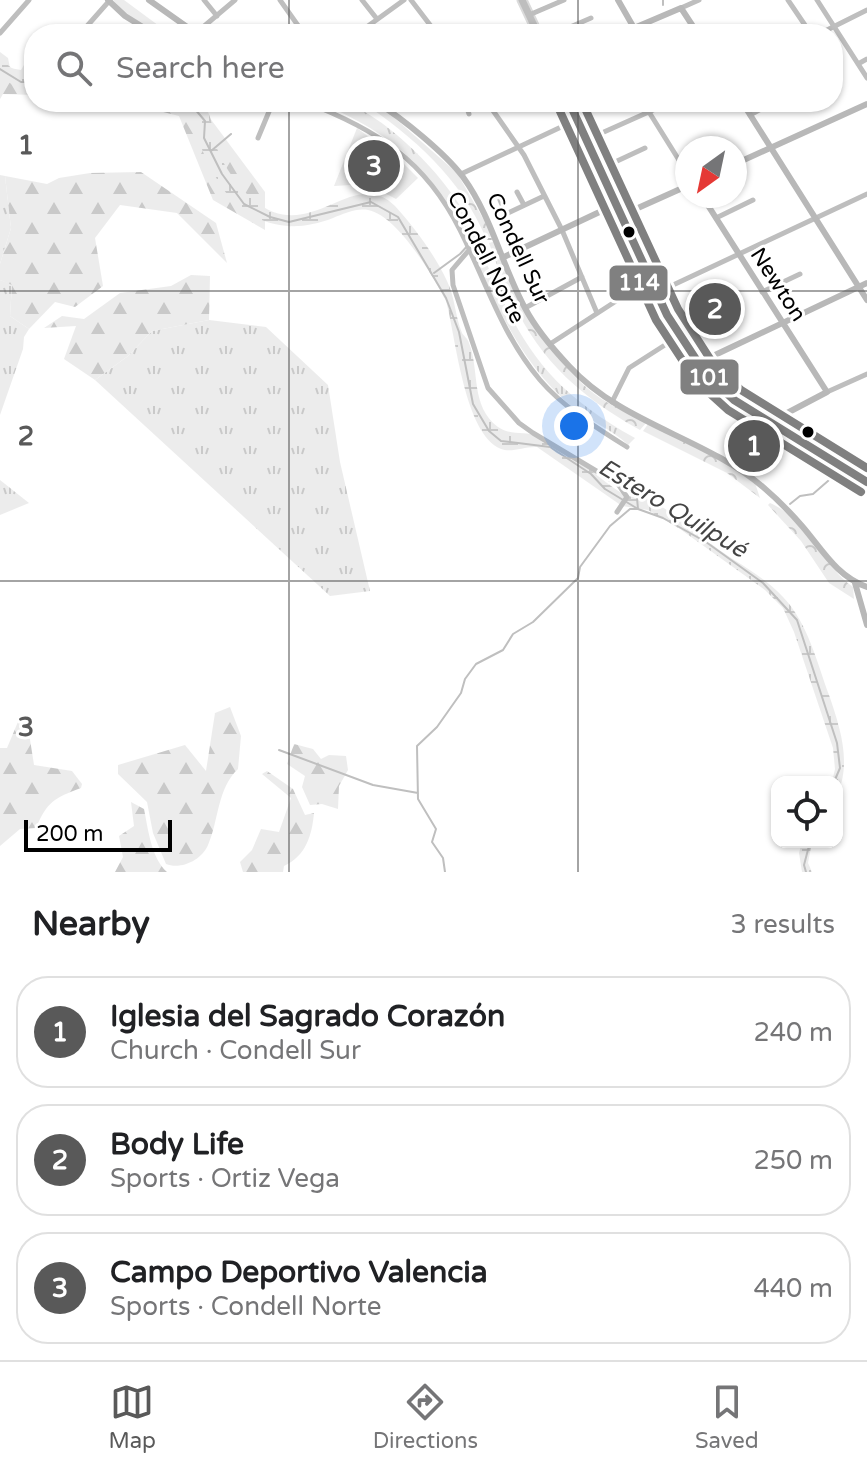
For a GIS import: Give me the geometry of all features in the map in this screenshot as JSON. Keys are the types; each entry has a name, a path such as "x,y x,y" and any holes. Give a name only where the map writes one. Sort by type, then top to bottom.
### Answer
{"main road":[{"path":"522,0 532,24"},
{"path":"573,112 656,293 679,336 698,363 726,394 867,482"}],"street":[{"path":"0,33 29,0"},
{"path":"89,24 109,0 138,24"},
{"path":"149,0 183,24"},
{"path":"204,0 217,16"},
{"path":"208,24 235,0"},
{"path":"280,0 297,24"},
{"path":"362,0 377,19"},
{"path":"370,24 404,0"},
{"path":"411,0 429,24"},
{"path":"529,15 564,0"},
{"path":"618,0 632,24"},
{"path":"643,24 699,0"},
{"path":"788,0 804,24"},
{"path":"817,0 833,24"},
{"path":"681,8 691,24"},
{"path":"841,24 867,10"},
{"path":"577,24 591,18"},
{"path":"843,40 867,78"},
{"path":"858,64 867,59"},
{"path":"747,159 867,104"},
{"path":"258,138 269,112"},
{"name":"Condell Norte","path":"329,112 362,126 405,156 424,175 443,201 469,250 504,329 541,381 568,406 627,447"},
{"name":"Condell Sur","path":"390,112 461,174 485,215 525,308 550,344 582,380 612,402 742,470 789,511 835,567 867,588 858,596"},
{"path":"494,112 518,146 562,230 597,313"},
{"path":"586,140 649,112 675,154"},
{"path":"748,112 867,300"},
{"path":"750,115 756,112"},
{"path":"461,174 576,120"},
{"path":"600,169 645,148"},
{"path":"504,257 608,208 629,212 675,191"},
{"path":"517,192 524,205"},
{"path":"656,293 867,194"},
{"path":"500,200 506,214 544,196"},
{"path":"716,218 753,200"},
{"name":"Newton","path":"710,208 827,392"},
{"path":"469,250 452,270 453,285 488,388 519,423 575,456 600,476 618,484 627,497 617,512"},
{"path":"762,292 800,274"},
{"path":"525,308 582,277"},
{"path":"550,344 650,278"},
{"path":"698,363 867,283"},
{"path":"612,402 629,368 679,336"},
{"path":"770,422 867,374"},
{"path":"854,474 867,468"},
{"path":"854,582 867,625"}],"green space":[{"path":"113,0 124,0 156,24 140,24"},
{"path":"0,52 8,58 10,68 21,70 24,65 24,95 3,94 0,99"},
{"path":"0,57 7,65 24,73 24,87 13,85 2,78"},
{"path":"163,112 205,112 265,192 265,230 213,200 179,116"},
{"path":"194,112 208,112 219,153 228,171 250,197 271,211 292,215 310,212 362,194 379,195 395,206 424,242 447,281 462,333 472,354 479,399 489,419 503,430 544,439 623,494 646,498 662,507 783,597 805,631 837,720 843,745 843,776 833,776 833,748 783,608 765,590 648,510 622,506 537,447 505,450 488,440 478,425 463,383 446,301 402,234 379,214 368,210 297,226 274,224 251,215 235,203 212,170 201,146"},
{"path":"339,112 367,113 426,162 459,204 477,243 472,247 469,245 441,195 409,157"},
{"path":"376,112 389,113 457,173 493,236 486,238 476,217 449,178 400,130"},
{"path":"357,128 418,178 396,199 367,184 334,186"},
{"path":"141,172 216,223 227,263 177,213 120,205 95,238 103,286 75,307 55,302 29,329 10,316 12,285 0,280 0,264 11,228 5,176 47,184 59,178 90,173"},
{"path":"0,175 5,176 11,228 0,264"},
{"path":"496,241 522,300 558,357 594,393 646,423 640,430 584,393 544,353 528,330 501,275 489,243"},
{"path":"479,245 507,308 537,358 577,399 635,438 628,445 571,406 540,375 505,321 476,263 473,251"},
{"path":"191,275 210,276 209,320 152,331 128,356 95,380 64,359 76,326 44,328 62,316 84,319 120,293 171,286"},
{"path":"0,280 12,284 10,316 29,329 0,415"},
{"path":"209,320 266,327 328,385 340,462 370,591 330,596 95,380 128,356 152,331"},
{"path":"648,424 711,453 755,483 760,498 727,473 643,431"},
{"path":"0,480 29,503 0,515"},
{"path":"770,503 783,510 804,530 832,567 853,587 854,599 829,583 801,541 768,505"},
{"path":"230,707 241,736 238,769 222,795 208,845 201,855 190,862 178,866 166,864 153,833 147,802 118,774 118,765 185,745 206,771 215,713"},
{"path":"20,717 29,733 34,765 72,771 82,784 81,788 52,802 36,828 20,829 0,846 0,748 7,748"},
{"path":"294,744 313,749 321,759 329,755 346,756 348,770 339,786 338,809 322,804 310,805 302,787 305,776 287,764"},
{"path":"267,771 293,789 305,815 314,813 312,829 303,851 284,866 283,872 243,872 240,862 252,850 261,829 279,832 291,798 262,774"},
{"path":"131,802 144,809 154,851 167,872 115,872 123,857 119,836 134,826"},
{"path":"800,848 811,848 808,863 812,872 802,872"}],"waterway":[{"path":"663,0 663,5"},
{"name":"Estero Quilpué","path":"0,69 24,82"},
{"name":"Estero Quilpué","path":"197,112 205,121 204,138 222,174 244,204 270,217 289,222 371,202 398,217 446,298 459,332 473,404 489,431 501,441 550,447 591,474 605,489 706,542 763,583 797,620 837,743 840,768 837,776"},
{"path":"211,151 231,134"},
{"path":"434,273 470,243 477,242"},
{"path":"790,504 800,496 813,494 836,474"},
{"path":"445,872 443,858 432,842 436,829 418,799 417,746 437,727 461,693 465,679 476,664 503,650 513,634 533,622 578,578 580,567 610,526 630,509 638,509 637,498"},
{"path":"279,750 373,785 418,793"},
{"name":"Estero Quilpué","path":"806,872 804,865 808,848"}],"transit line":[{"name":"114","path":"560,112 656,320 696,381 728,410 861,492"},
{"name":"101","path":"574,112 667,315 705,373 734,400 867,482"},
{"path":"587,112 678,309 714,365 741,390 867,468"}],"place":[{"name":"Campo Deportivo Valencia","path":"374,166"},
{"name":"Body Life","path":"715,309"},
{"name":"Iglesia del Sagrado Corazón","path":"754,446"}]}
